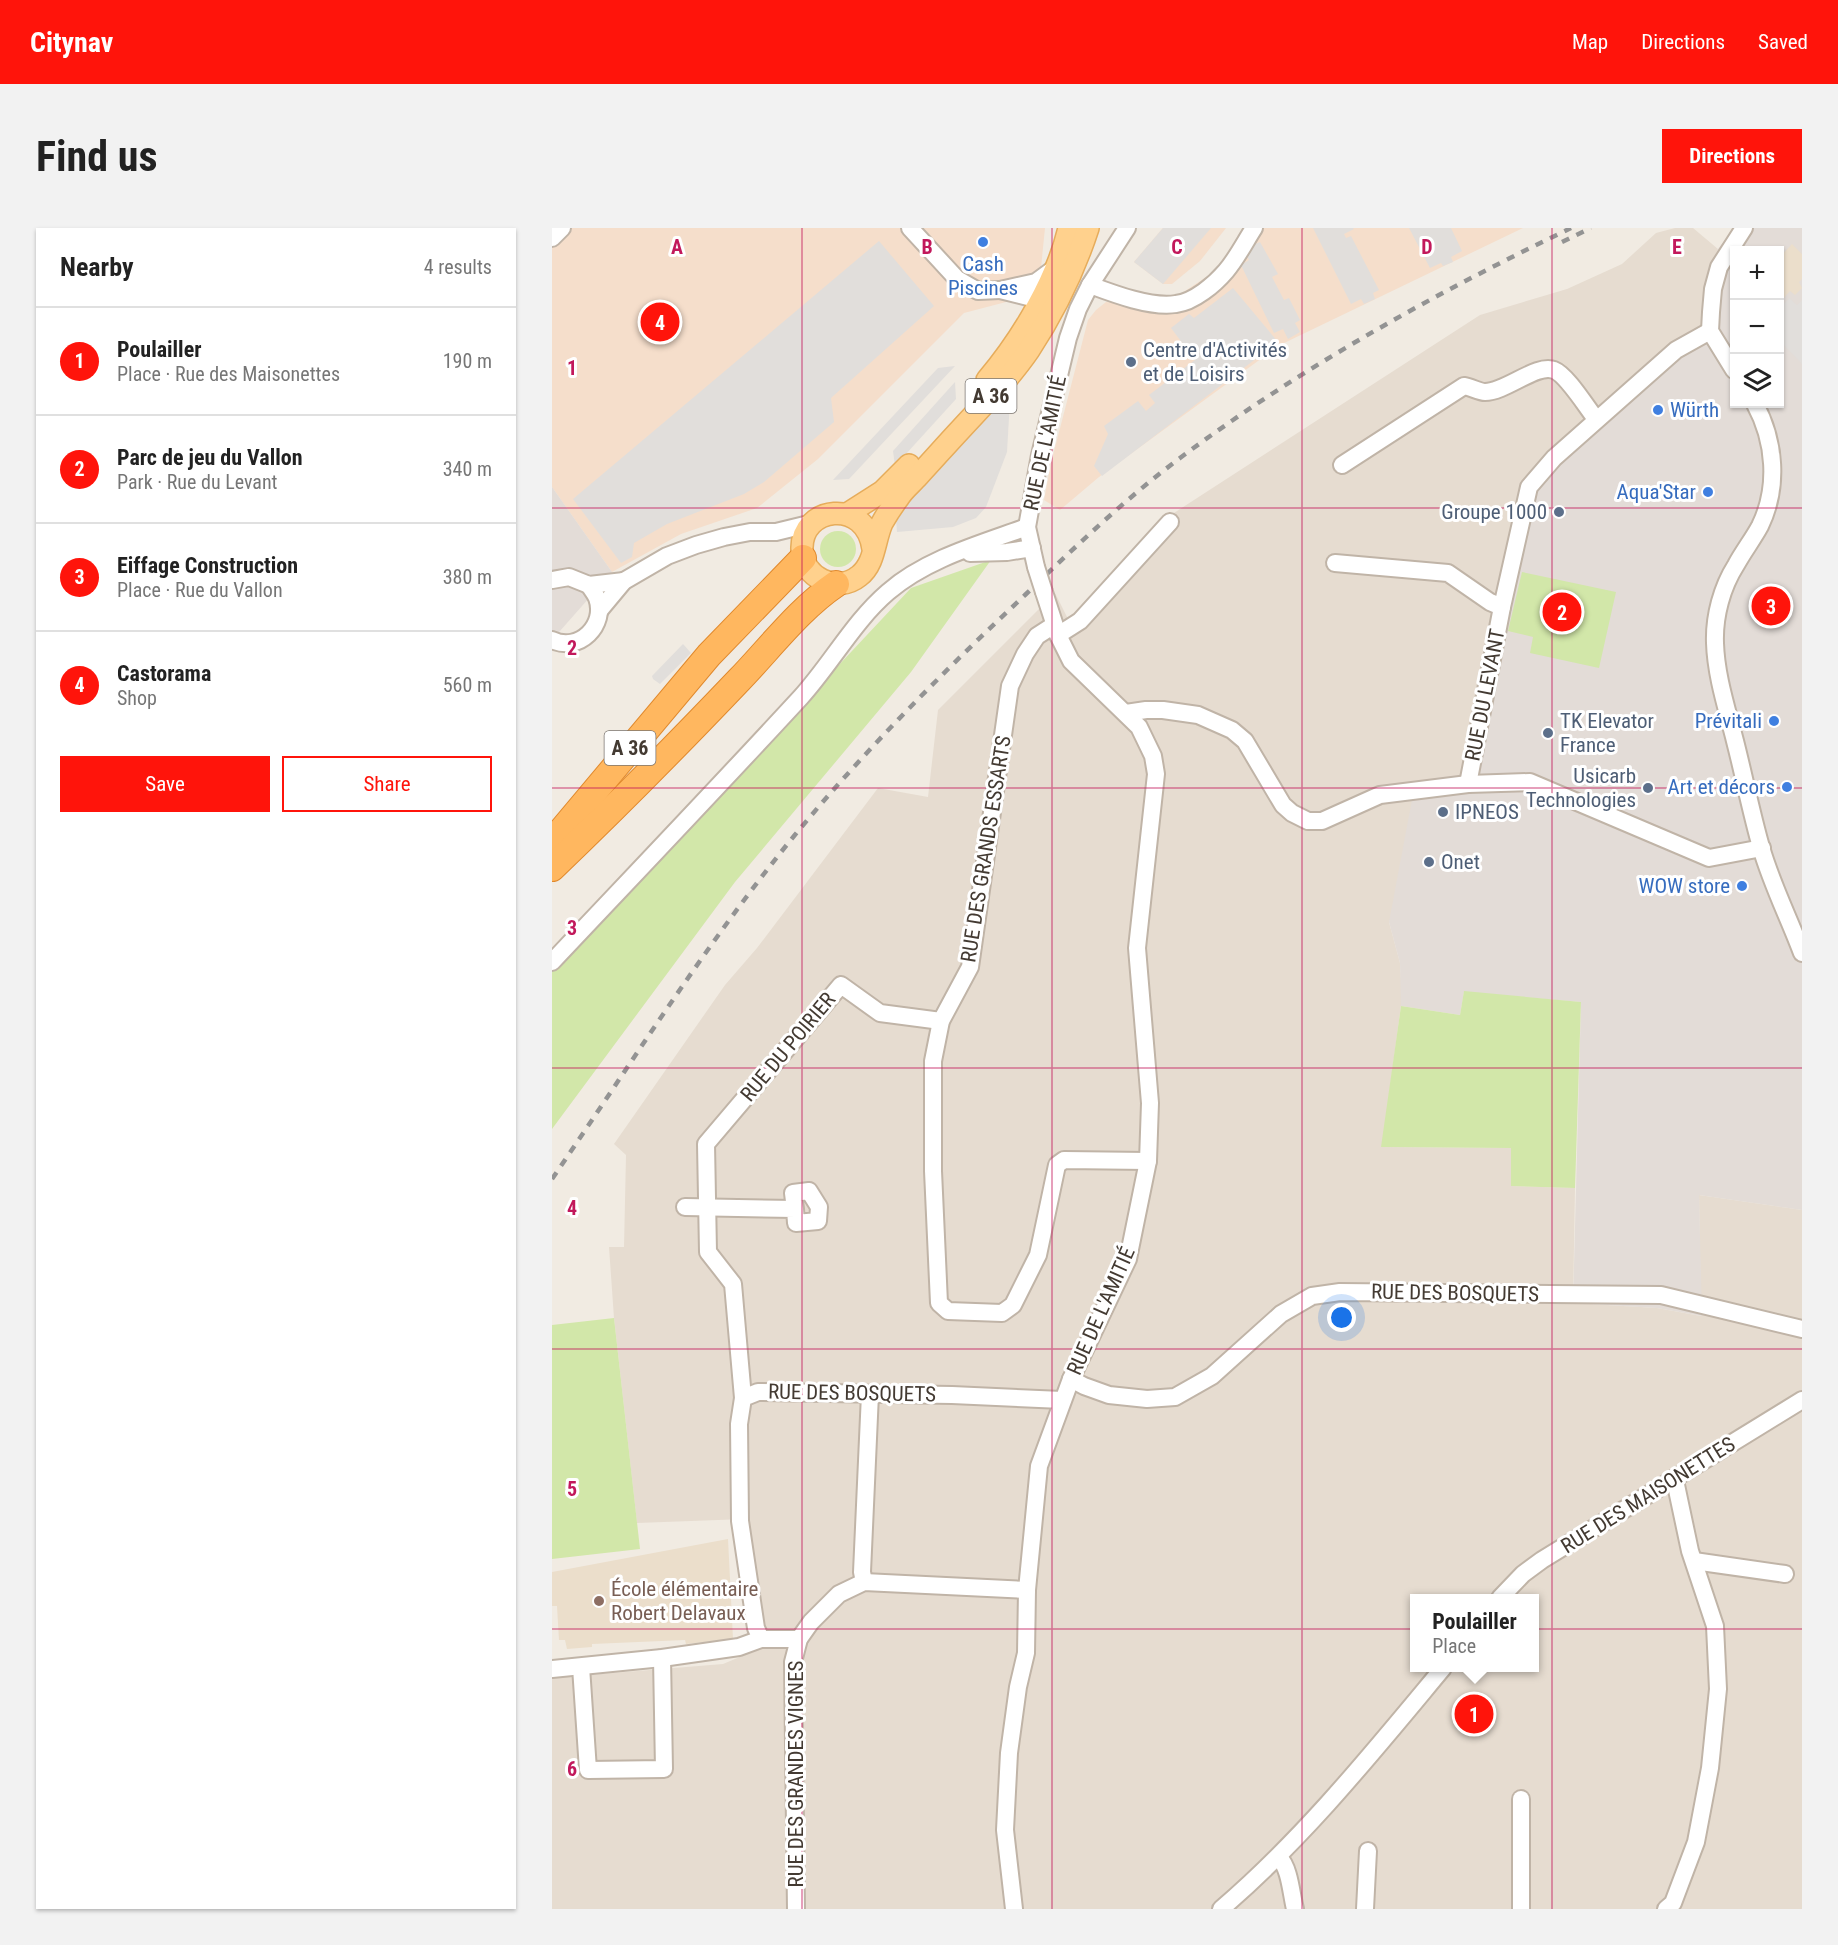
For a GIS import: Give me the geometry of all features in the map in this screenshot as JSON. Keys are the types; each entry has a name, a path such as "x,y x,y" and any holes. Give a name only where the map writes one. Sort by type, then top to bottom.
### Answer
{"highway":[{"name":"A 36","path":"552,842 709,655 803,554"},
{"name":"A 36","path":"552,868 738,681 806,609 836,584"}],"main road":[{"name":"A 36","path":"836,584 848,583 858,578 866,570 882,524 901,494 1007,379 1028,351 1055,307 1064,268 1069,228"},
{"name":"A 36","path":"803,554 803,539 813,523 828,515 847,514 883,490 973,396 999,366 1088,228"},
{"path":"847,514 858,519 866,527 872,537 873,549"},
{"path":"803,554 808,568 816,577 836,584"}],"street":[{"path":"552,238 562,228"},
{"path":"910,228 957,279 978,291 1000,290 1036,282 1064,268"},
{"name":"RUE DE L'AMITIÉ","path":"1014,1909 1005,1830 1009,1753 1018,1687 1026,1653 1027,1590 1039,1466 1062,1400 1128,1258 1148,1161 1150,1103 1137,948 1156,774 1153,756 1139,727 1071,661 1056,630 1036,567 1027,527 1068,338 1078,309 1090,285 1127,228"},
{"name":"RUE DE L'AMITIÉ","path":"1107,257 1138,228"},
{"path":"1090,285 1120,296 1152,303 1176,305 1186,302 1227,270 1254,228"},
{"path":"1730,364 1710,331 1713,289 1719,267 1744,228"},
{"path":"1000,290 1040,300"},
{"name":"RUE DU LEVANT","path":"1468,784 1498,638 1502,607 1529,487 1554,458 1676,350 1710,331"},
{"path":"1341,465 1464,386 1483,393 1498,390 1544,369 1555,370 1568,382 1596,419"},
{"path":"1757,408 1769,436 1772,466 1771,493 1759,528 1734,566 1726,584 1716,616 1715,642 1719,675 1762,848 1802,953"},
{"path":"1056,630 1080,621 1170,522"},
{"path":"553,642 565,643 582,639 594,627 599,611 624,581 667,556 696,545 750,532 776,532 813,523"},
{"path":"552,962 803,694 863,619 888,592 921,570 957,553 1027,527"},
{"path":"776,532 803,554"},
{"path":"957,553 1007,552 1032,548"},
{"name":"RUE DU LEVANT","path":"1335,563 1448,573 1490,602 1502,607"},
{"path":"552,580 569,577 589,585 624,581"},
{"path":"589,585 597,597 599,611"},
{"name":"RUE DES GRANDS ESSARTS","path":"1056,630 1037,636 1025,654 1010,686 970,967 941,1021 933,1061 933,1171 939,1303 948,1311 1002,1313 1013,1305 1038,1255 1057,1165 1064,1160 1148,1161"},
{"path":"1126,713 1163,710 1198,715 1233,730 1245,741 1283,805 1292,813 1308,821 1323,821 1380,795 1468,784 1530,782 1709,858 1762,848"},
{"name":"RUE DU POIRIER","path":"743,1398 734,1284 708,1252 706,1144 841,985 880,1013 941,1021"},
{"path":"685,1207 795,1209"},
{"name":"RUE DES BOSQUETS","path":"1071,1379 1109,1395 1148,1399 1175,1397 1212,1376 1281,1314 1312,1296 1340,1292 1661,1295 1802,1329"},
{"name":"RUE DES BOSQUETS","path":"761,1639 756,1628 740,1521 739,1425 743,1398 758,1392 952,1395 1062,1400"},
{"path":"864,1582 862,1572 870,1394"},
{"name":"RUE DES MAISONETTES","path":"1505,1594 1523,1574 1542,1560 1802,1400"},
{"path":"1666,1909 1673,1903 1696,1842 1710,1768 1718,1689 1715,1626 1694,1561 1673,1479"},
{"path":"1694,1561 1785,1574"},
{"name":"RUE DES GRANDES VIGNES","path":"796,1909 793,1662 799,1639 811,1622 839,1594 864,1582 1027,1590"},
{"path":"552,1669 662,1658 739,1647 761,1639 799,1639"},
{"path":"581,1667 588,1770 664,1769 662,1658"},
{"path":"1221,1909 1279,1857 1359,1768 1440,1672"},
{"path":"1521,1799 1521,1909"},
{"path":"1365,1909 1368,1851"},
{"path":"1279,1857 1287,1875 1295,1909"}],"shaded area":[{"path":"552,228 1045,228 1041,268 1006,302 964,313 818,459 757,508 681,534 612,572 552,487"},
{"path":"1163,228 1226,228 1200,261 1172,284 1163,284 1134,262"},
{"path":"1163,228 1211,228 1163,284 1134,262"},
{"path":"1246,228 1523,228 1280,345 1099,477 1060,510 1044,500 1051,463 1088,320 1106,302 1159,308 1217,270"},
{"path":"1313,228 1354,229 1344,234 1346,238 1351,236 1379,290 1373,293 1375,299 1364,304 1361,299 1351,304"},
{"path":"1409,228 1451,228 1462,251 1451,257 1453,262 1443,266 1441,263 1430,268"},
{"path":"1675,228 1693,228 1718,249 1710,331 1474,750 1389,922 1400,963 1402,998 1382,1147 1511,1148 1511,1186 1575,1188 1573,1303 1657,1308 1701,1316 1699,1195 1802,1210 1802,1909 552,1909 552,1678 723,1664 759,1649 758,1622 745,1519 637,1523 614,1318 609,1247 624,1247 626,1155 614,1144 725,985 757,948 878,788 928,797 938,710 1055,593 1068,619 1160,522 1480,315 1567,289 1622,264 1656,233"},
{"path":"1734,228 1802,228 1802,1210 1699,1195 1702,1316 1657,1308 1573,1303 1581,1002 1464,992 1460,1015 1401,1006 1400,963 1389,922 1414,789 1468,784 1529,487 1710,331 1718,249"},
{"path":"879,241 934,306 831,398 834,422 764,482 744,494 667,524 634,543 632,557 621,563 573,499"},
{"path":"1260,242 1278,274 1272,277 1284,300 1289,298 1300,320 1295,323 1300,332 1288,339 1283,329 1274,333 1241,265 1249,260 1246,255 1255,244"},
{"path":"1792,244 1802,254 1802,279 1799,282 1802,288 1795,295 1790,291 1784,298 1784,253"},
{"path":"1233,288 1278,342 1102,476 1094,466 1108,434 1104,426 1138,401 1146,411 1155,403 1149,395 1195,360 1171,328 1189,314 1194,318"},
{"path":"1789,298 1797,305 1802,300 1802,364 1784,345 1784,304"},
{"path":"955,366 849,479 833,480 938,368"},
{"path":"955,382 956,399 895,466 893,451"},
{"path":"1011,383 1007,452 986,507 976,518 953,527 897,532 896,519 917,488"},
{"path":"552,487 612,572 552,640"},
{"path":"683,644 691,653 660,684 652,676"},
{"path":"728,1539 733,1639 686,1644 685,1640 592,1644 592,1647 567,1649 565,1640 559,1640 557,1606 552,1606 552,1572"}],"green space":[{"path":"838,531 851,536 856,549 851,562 838,567 825,562 820,549 825,536"},
{"path":"991,560 911,672 735,882 552,1129 552,971 911,588"},
{"path":"1522,572 1616,592 1599,668 1530,653 1533,637 1508,631"},
{"path":"1464,991 1581,1002 1575,1188 1511,1186 1511,1148 1381,1147 1401,1006 1460,1015"},
{"path":"614,1318 640,1549 552,1559 552,1325"}],"railway":[{"path":"552,1179 699,962 794,836 906,712 1081,542 1159,474 1273,393 1419,306 1571,228"},
{"path":"1562,242 1591,228"}],"place":[{"name":"Cash Piscines","path":"983,242"},
{"name":"Castorama","path":"660,322"},
{"name":"Centre d'Activités et de Loisirs","path":"1131,362"},
{"name":"Würth","path":"1658,410"},
{"name":"Aqua'Star","path":"1708,492"},
{"name":"Groupe 1000","path":"1559,512"},
{"name":"Eiffage Construction","path":"1771,606"},
{"name":"Parc de jeu du Vallon","path":"1562,612"},
{"name":"Prévitali","path":"1774,721"},
{"name":"TK Elevator France","path":"1548,733"},
{"name":"Art et décors","path":"1787,787"},
{"name":"Usicarb Technologies","path":"1648,788"},
{"name":"IPNEOS","path":"1443,812"},
{"name":"Onet","path":"1429,862"},
{"name":"WOW store","path":"1742,886"},
{"name":"École élémentaire Robert Delavaux","path":"599,1601"},
{"name":"Poulailler","path":"1474,1714"}]}
